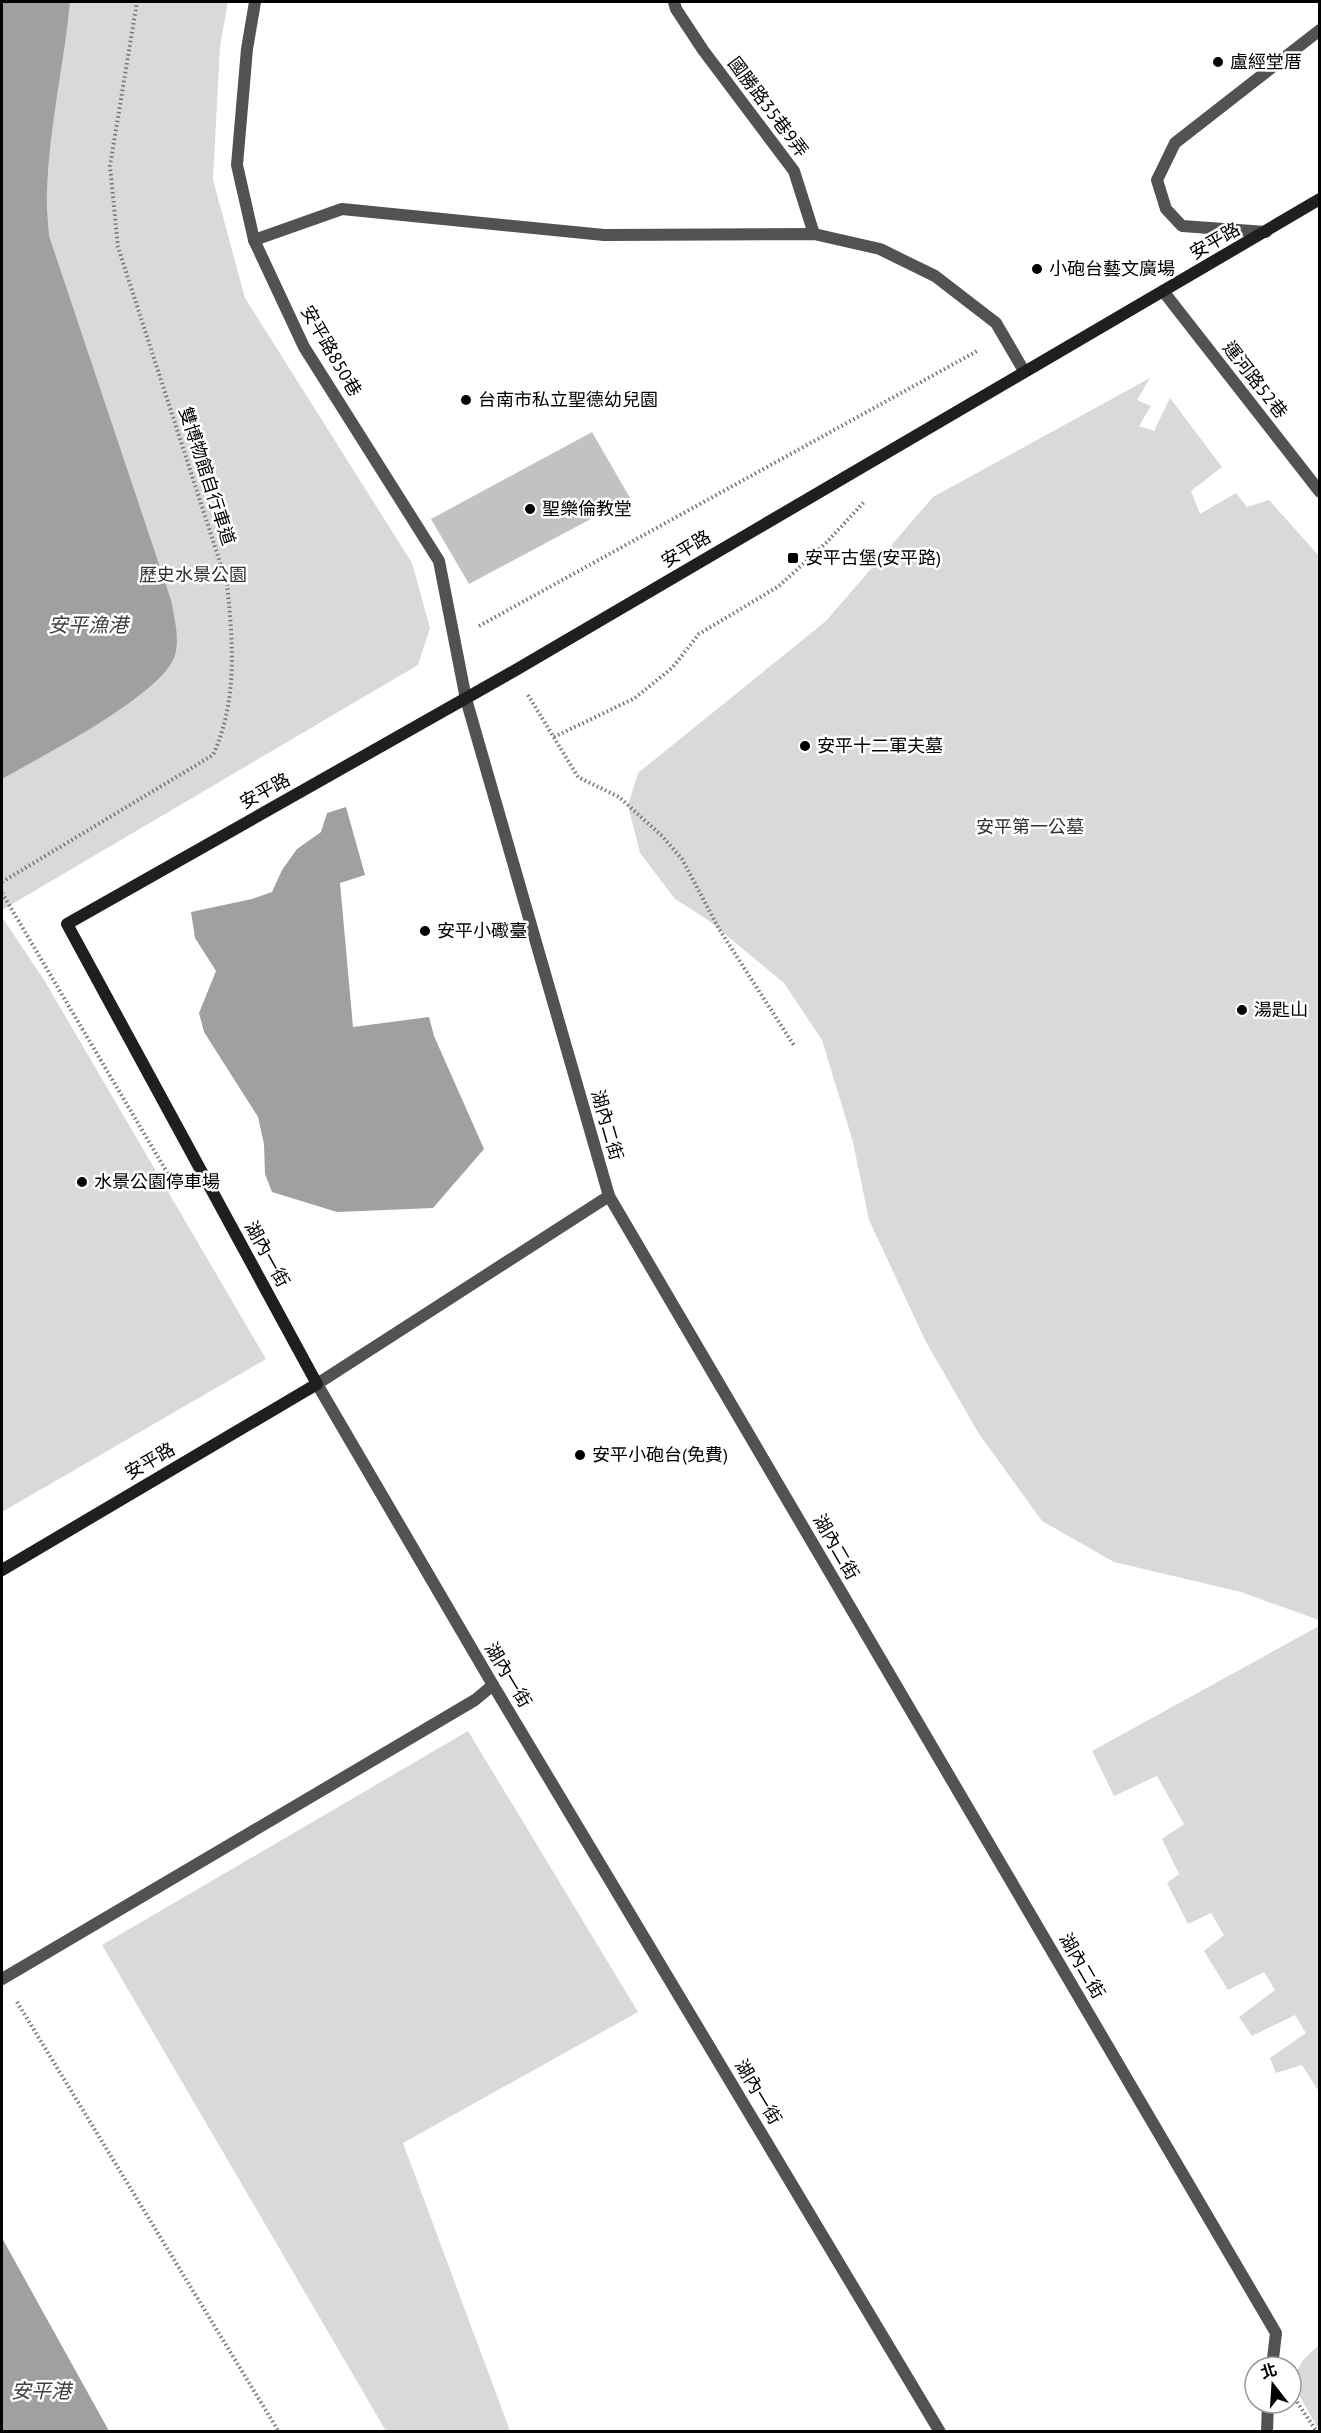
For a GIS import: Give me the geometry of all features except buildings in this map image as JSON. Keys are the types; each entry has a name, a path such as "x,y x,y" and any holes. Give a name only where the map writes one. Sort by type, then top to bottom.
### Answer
{"street":[{"name":"安平路850巷","path":"255,2 247,49 237,165 254,240 304,347 439,561 466,699"},
{"name":"國勝路35巷9弄","path":"674,2 676,9 703,50 794,171 814,234"},
{"path":"1266,232 1182,226 1166,208 1157,180 1175,143 1320,30"},
{"name":"安平路","path":"67,924 466,699 1320,199"},
{"path":"254,240 342,209 604,235 814,234 880,249 935,276 996,323 1024,371"},
{"name":"運河路52巷","path":"1163,291 1320,492"},
{"name":"湖內二街","path":"466,699 609,1196 1276,2333 1273,2355"},
{"name":"湖內一街","path":"67,924 317,1384 493,1685 940,2432"},
{"path":"317,1384 609,1196"},
{"name":"安平路","path":"2,1570 317,1384"},
{"path":"2,1979 475,1700 493,1685"},
{"path":"1267,2432 1268,2415"}],"path":[{"name":"雙博物館自行車道","path":"2,882 213,755 231,700 232,635 227,584 118,247 110,166 137,2"},
{"path":"454,640 1003,336"},
{"path":"554,737 635,698 672,668 699,634 779,586 827,542 871,494"},
{"path":"514,671 578,777 618,797 662,836 682,859 719,929 795,1047"},
{"path":"2,1979 279,2432"},
{"path":"1303,2411 1317,2432"}],"green space":[{"name":"歷史水景公園","path":"2,2 228,2 220,46 213,180 245,298 412,563 430,628 418,665 2,910"},
{"name":"安平第一公墓","path":"1150,378 1137,400 1151,406 1139,426 1154,431 1170,398 1222,467 1191,491 1200,514 1236,493 1247,507 1269,500 1319,556 1319,1620 1241,1592 1114,1562 1042,1521 979,1434 926,1342 869,1220 853,1142 822,1040 784,983 708,920 675,899 640,853 628,806 638,773 826,621 933,497"},
{"name":"水景公園停車場","path":"2,917 44,980 266,1359 2,1512"},
{"path":"1319,1626 1320,2092 1302,2065 1276,2073 1270,2058 1306,2033 1295,2015 1252,2036 1239,2017 1275,1990 1264,1972 1228,1990 1204,1951 1224,1935 1211,1913 1188,1924 1167,1883 1179,1874 1162,1839 1184,1824 1157,1776 1114,1796 1092,1751"},
{"path":"468,1731 638,2012 403,2143 510,2431 386,2431 102,1945"},
{"path":"1319,2345 1319,2430 1303,2402 1303,2360"}],"water":[{"name":"安平漁港","path":"2,2 70,2 48,166 49,236 171,600 177,642 175,655 166,671 148,688 98,724 2,779"},
{"path":"346,807 365,875 340,883 353,1027 429,1017 434,1036 484,1149 433,1208 337,1212 272,1192 265,1174 264,1144 258,1117 204,1032 199,1013 216,971 195,938 191,912 252,899 272,892 282,870 297,849 321,832 327,813"},
{"name":"安平港","path":"2,2238 109,2431 2,2431"}],"place":[{"name":"盧經堂厝","path":"1218,62"},
{"name":"小砲台藝文廣場","path":"1037,269"},
{"name":"台南市私立聖德幼兒園","path":"466,400"},
{"name":"聖樂倫教堂","path":"530,509"},
{"name":"安平古堡(安平路)","path":"793,558"},
{"name":"安平十二軍夫墓","path":"805,746"},
{"name":"安平小礮臺","path":"425,931"},
{"name":"湯匙山","path":"1242,1010"},
{"name":"水景公園停車場","path":"82,1182"},
{"name":"安平小砲台(免費)","path":"580,1455"}]}
